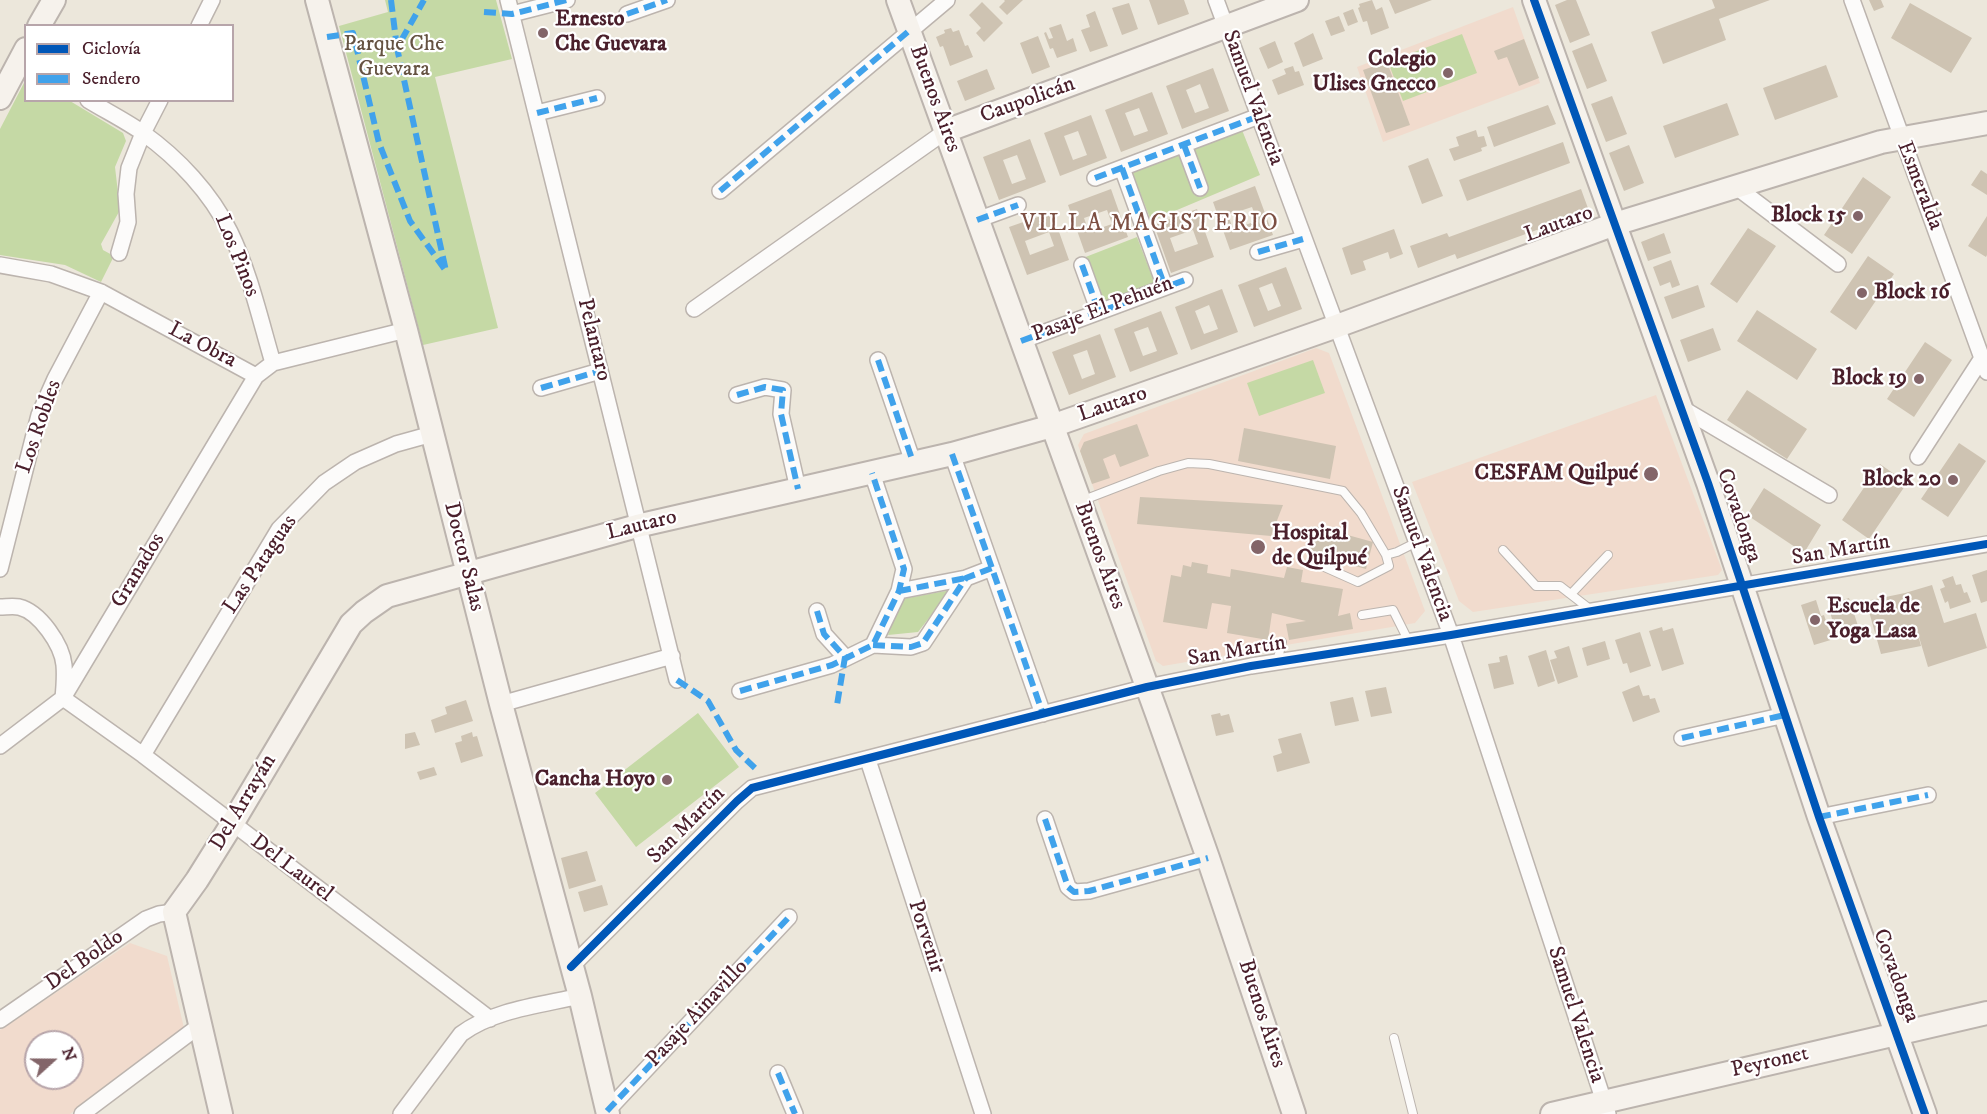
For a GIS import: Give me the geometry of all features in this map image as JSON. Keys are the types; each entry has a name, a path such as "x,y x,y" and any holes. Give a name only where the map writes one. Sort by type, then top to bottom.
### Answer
{"main road":[{"path":"40,24 54,0"},
{"name":"Doctor Salas","path":"317,0 406,330 501,704 580,996 608,1112"},
{"name":"Buenos Aires","path":"898,0 1208,858 1294,1114"},
{"name":"Caupolicán","path":"946,131 1297,0"},
{"name":"Covadonga","path":"1534,0 1680,407 1819,817 1925,1114"},
{"path":"0,98 23,58"},
{"name":"Lautaro","path":"467,573 637,526 952,454 1052,426 1337,326 1614,224 1881,142 1987,123"},
{"name":"Del Arrayán","path":"174,912 232,824 351,624 387,596 467,573"},
{"path":"174,912 221,1114"},
{"name":"Peyronet","path":"1552,1114 1606,1108 1987,1013"}],"street":[{"path":"200,24 212,0"},
{"path":"510,7 567,0"},
{"path":"627,14 667,0"},
{"path":"720,191 947,0"},
{"name":"Samuel Valencia","path":"1216,0 1451,635 1606,1108"},
{"name":"Esmeralda","path":"1852,0 1984,365"},
{"name":"Pelantaro","path":"510,7 637,526 672,656 676,680"},
{"path":"537,113 597,98"},
{"name":"Los Pinos","path":"91,102 143,133 186,170 214,204 230,231 244,264 273,363"},
{"path":"119,253 128,222 126,194 129,168 159,102"},
{"path":"1095,178 1259,116"},
{"name":"Caupolicán","path":"694,309 946,131"},
{"path":"1184,145 1200,188"},
{"path":"1122,168 1166,287"},
{"path":"1735,186 1838,264"},
{"path":"977,220 1018,205"},
{"path":"1258,252 1303,239"},
{"name":"La Obra","path":"0,265 51,274 101,292 256,376 273,363 406,330"},
{"path":"1082,265 1099,312"},
{"name":"Pasaje El Pehuén","path":"1022,341 1185,280"},
{"name":"Los Robles","path":"0,569 39,415 55,379 101,292"},
{"path":"878,360 913,462"},
{"path":"1918,457 1984,365"},
{"path":"541,388 600,371"},
{"name":"Granados","path":"0,746 63,698 256,376"},
{"path":"737,394 765,387 783,390 781,414 798,489"},
{"path":"1680,407 1829,495"},
{"name":"Las Pataguas","path":"142,755 279,530 324,483 356,462 396,444 432,434"},
{"path":"952,454 1043,714"},
{"path":"873,473 904,569 898,591 873,645"},
{"name":"San Martín","path":"572,967 752,788 1147,687 1277,662 1409,642 1987,544"},
{"path":"898,591 966,578 992,568"},
{"path":"740,691 832,664 873,645 911,647 923,644 966,578"},
{"path":"0,607 20,607 36,617 48,629 62,653 63,698"},
{"path":"817,610 824,634 845,657"},
{"path":"501,704 672,656"},
{"name":"Del Laurel","path":"63,698 490,1018"},
{"path":"1682,738 1785,715"},
{"name":"Porvenir","path":"868,760 983,1114"},
{"path":"1819,817 1928,795"},
{"path":"1045,819 1068,887 1074,892 1089,891 1208,858"},
{"name":"Del Boldo","path":"0,1020 146,919 174,912"},
{"name":"Pasaje Ainavillo","path":"608,1112 789,917"},
{"path":"401,1114 460,1034 490,1018 580,996"},
{"path":"82,1114 199,1026"},
{"path":"778,1073 795,1114"}],"lane":[{"path":"1080,501 1188,463 1209,464 1343,491 1361,513 1386,555 1389,566 1358,582 1320,565"},
{"path":"1386,555 1417,542"},
{"path":"1503,550 1536,586 1560,586 1592,610"},
{"path":"1571,594 1608,555"},
{"path":"1362,615 1393,610 1409,642"},
{"path":"1277,662 1282,642"},
{"path":"1394,1038 1413,1114"}],"shaded area":[{"name":"Colegio Ulises Gnecco","path":"1513,7 1540,83 1383,142 1357,67"},
{"name":"Hospital de Quilpué","path":"1316,348 1329,353 1425,611 1415,623 1163,666 1156,661 1078,445 1084,434"},
{"path":"1656,395 1722,570 1718,575 1473,612 1459,601 1412,482"},
{"path":"130,943 167,956 184,1028 70,1114 0,1114 0,1030"}],"green space":[{"name":"Parque Che Guevara","path":"385,0 496,0 512,59 435,77 498,328 423,345 339,26 388,12"},
{"path":"1462,34 1477,73 1403,101 1388,62"},
{"path":"24,83 24,102 72,102 123,133 126,141 115,167 120,210 101,244 103,250 114,256 101,282 65,265 0,255 0,129"},
{"path":"1242,130 1260,175 1151,221 1132,172"},
{"path":"1137,237 1155,284 1102,305 1083,258"},
{"path":"1313,360 1325,393 1259,416 1247,383"},
{"path":"951,590 918,632 888,635 902,599"},
{"name":"Cancha Hoyo","path":"698,713 739,767 636,847 595,793"}],"building":[{"path":"1004,0 1023,0 1007,15 999,7"},
{"path":"1149,0 1184,0 1189,14 1158,25"},
{"path":"1372,0 1376,10 1382,7 1389,28 1371,35 1367,21 1363,22 1358,8 1359,4"},
{"path":"1389,0 1432,0 1395,14"},
{"path":"1567,0 1576,0 1590,35 1570,43 1555,5"},
{"path":"1712,0 1770,0 1719,19 1726,40 1663,64 1651,32 1715,8"},
{"path":"1869,0 1881,0 1884,7 1874,11"},
{"path":"982,2 1003,23 984,42 976,33 981,28 969,15"},
{"path":"1129,3 1138,29 1122,35 1112,8"},
{"path":"1910,3 1972,38 1951,73 1891,38"},
{"path":"1353,9 1358,22 1348,26 1343,13"},
{"path":"1095,11 1108,46 1090,52 1081,30 1090,27 1086,15"},
{"path":"1339,16 1345,31 1331,36 1325,21"},
{"path":"1061,24 1067,41 1073,38 1077,51 1057,58 1053,48 1050,49 1044,33 1046,32 1049,39 1053,38 1049,28"},
{"path":"951,28 953,32 959,30 965,46 968,45 973,57 950,66 943,46 940,47 936,37 945,33 944,30"},
{"path":"1313,33 1323,59 1303,67 1294,43"},
{"path":"1038,36 1050,67 1032,74 1020,43"},
{"path":"1524,39 1539,78 1519,86 1507,57 1498,60 1494,51"},
{"path":"1275,41 1283,62 1268,69 1259,48"},
{"path":"1592,43 1607,81 1587,89 1572,51"},
{"path":"1387,62 1410,125 1386,133 1363,70"},
{"path":"1826,65 1838,97 1775,120 1763,88"},
{"path":"1293,66 1295,72 1299,71 1304,85 1278,95 1272,80 1286,74 1284,69"},
{"path":"1213,68 1229,111 1182,129 1166,86","holes":["1200,84 1209,108 1195,113 1186,90"]},
{"path":"987,69 995,89 965,101 957,81"},
{"path":"1152,92 1168,134 1121,152 1105,110","holes":["1139,108 1148,131 1134,136 1125,113"]},
{"path":"1612,96 1627,134 1606,142 1591,104"},
{"path":"1727,103 1739,135 1675,158 1663,126"},
{"path":"1548,105 1556,124 1494,147 1487,127"},
{"path":"1091,115 1107,158 1060,176 1044,133","holes":["1078,131 1087,155 1073,160 1064,136"]},
{"path":"1476,130 1478,137 1484,136 1487,146 1481,148 1482,151 1454,161 1449,149 1459,146 1456,137"},
{"path":"1030,139 1046,182 999,200 983,157","holes":["1017,155 1026,179 1012,184 1003,160"]},
{"path":"1563,142 1570,163 1467,201 1459,180"},
{"path":"1629,145 1644,183 1624,191 1609,153"},
{"path":"1428,158 1443,196 1422,204 1408,166"},
{"path":"1981,170 1987,174 1987,195 1971,185"},
{"name":"Block 15","path":"1863,177 1891,197 1852,254 1824,235"},
{"path":"1255,186 1273,235 1230,250 1213,202","holes":["1252,207 1257,221 1233,229 1228,215"]},
{"path":"1111,189 1128,237 1085,253 1068,205","holes":["1107,210 1112,224 1089,232 1084,218"]},
{"path":"1581,189 1589,211 1457,259 1455,254 1418,268 1410,246 1447,233 1449,237"},
{"path":"1197,209 1214,257 1171,273 1154,225","holes":["1193,230 1198,244 1175,252 1170,238"]},
{"path":"1052,212 1069,260 1027,275 1009,227","holes":["1049,232 1054,246 1030,255 1025,241"]},
{"path":"1987,216 1987,255 1986,257 1968,246"},
{"path":"1748,228 1776,246 1737,303 1710,284"},
{"path":"1394,229 1403,254 1390,259 1388,252 1363,261 1366,270 1351,275 1342,248"},
{"path":"1664,233 1671,253 1648,261 1641,242"},
{"name":"Block 16","path":"1868,256 1894,274 1856,330 1830,312"},
{"path":"1671,260 1680,285 1672,288 1670,282 1660,286 1653,267"},
{"path":"1286,267 1302,309 1254,327 1238,285","holes":["1272,283 1281,306 1268,311 1259,288"]},
{"path":"1698,285 1705,307 1672,319 1664,297"},
{"path":"1222,289 1238,332 1191,350 1175,307","holes":["1209,305 1218,329 1204,334 1195,311"]},
{"path":"1757,310 1817,349 1797,380 1737,341"},
{"path":"1161,311 1178,354 1130,372 1114,329","holes":["1148,327 1157,351 1143,356 1134,332"]},
{"path":"1713,328 1721,350 1688,362 1680,340"},
{"path":"1100,334 1116,377 1069,395 1052,352","holes":["1087,350 1095,374 1082,379 1073,355"]},
{"name":"Block 19","path":"1925,342 1952,360 1914,417 1887,399"},
{"path":"1747,390 1807,429 1787,459 1727,420"},
{"path":"1137,424 1149,456 1120,467 1115,454 1103,459 1110,478 1092,484 1080,451 1084,442"},
{"path":"1244,428 1336,446 1330,479 1238,461"},
{"name":"Block 20","path":"1959,443 1986,461 1948,517 1921,499"},
{"path":"1880,464 1907,483 1869,539 1842,520"},
{"path":"1764,488 1821,525 1804,553 1747,515"},
{"path":"1140,497 1283,505 1271,536 1137,524"},
{"path":"1315,526 1373,542 1366,569 1308,553"},
{"path":"1192,562 1208,565 1207,573 1230,577 1231,569 1284,578 1287,567 1303,570 1301,582 1343,589 1338,616 1350,613 1353,629 1289,640 1286,624 1306,621 1272,613 1268,640 1227,633 1231,606 1212,603 1207,629 1163,622 1171,575 1181,577 1183,565 1191,567"},
{"path":"1987,570 1987,601 1981,603 1972,575"},
{"path":"1953,576 1956,585 1961,584 1971,602 1950,609 1940,589 1945,587 1942,580"},
{"path":"1932,585 1944,623 1976,613 1987,648 1928,667 1916,627 1921,646 1881,654 1866,601"},
{"path":"1849,598 1859,629 1837,636 1830,612 1836,610 1834,603"},
{"name":"Escuela de Yoga Lasa","path":"1816,600 1821,616 1824,615 1827,624 1829,623 1834,639 1814,645 1801,605"},
{"path":"1662,627 1663,631 1673,628 1684,664 1662,671 1649,631"},
{"path":"1640,632 1651,666 1630,673 1627,663 1623,664 1615,640"},
{"path":"1605,641 1610,659 1587,666 1582,648"},
{"path":"1569,646 1578,677 1558,684 1550,660 1557,658 1554,651"},
{"path":"1546,650 1555,681 1538,687 1528,656"},
{"path":"1507,655 1514,684 1494,689 1488,664 1500,662 1499,657"},
{"path":"1639,685 1643,696 1649,695 1650,699 1655,698 1660,712 1633,722 1622,692"},
{"path":"1386,687 1392,713 1371,717 1365,691"},
{"path":"1353,697 1359,721 1335,726 1330,702"},
{"path":"466,700 473,721 435,733 431,720 447,714 445,707"},
{"path":"1220,713 1221,716 1229,714 1234,732 1216,736 1211,715"},
{"path":"415,732 420,745 405,749 405,734"},
{"path":"472,732 473,737 477,736 483,756 461,763 455,743 462,741 461,736"},
{"path":"1301,733 1310,763 1277,772 1273,756 1282,753 1278,739"},
{"path":"434,767 437,775 420,780 417,772"},
{"path":"587,851 596,881 569,889 561,858"},
{"path":"602,885 608,905 584,912 578,892"}],"marked path":[{"path":"391,0 397,48"},
{"path":"327,37 353,33 379,143 410,221 446,271 397,48 424,0"},
{"path":"484,12 512,14 567,0"},
{"path":"627,14 667,0"},
{"path":"720,191 910,30"},
{"path":"537,113 597,98"},
{"path":"1095,178 1259,116"},
{"path":"1184,145 1200,188"},
{"path":"1122,168 1165,287"},
{"path":"977,220 1018,205"},
{"path":"1258,252 1303,239"},
{"path":"1082,265 1099,312"},
{"path":"1021,341 1185,280"},
{"path":"878,360 913,462"},
{"path":"541,388 600,371"},
{"path":"737,395 765,387 783,390 781,414 798,489"},
{"path":"952,454 1043,714"},
{"path":"740,691 832,665 873,645 899,591 904,569 872,473"},
{"path":"873,645 911,647 923,643 966,578 992,568"},
{"path":"899,591 966,578"},
{"path":"817,611 824,634 845,657 837,705"},
{"path":"677,680 708,701 736,750 757,770"},
{"path":"1682,738 1785,715"},
{"path":"1819,817 1928,795"},
{"path":"1045,819 1068,887 1074,892 1089,891 1208,858"},
{"path":"607,1111 789,917"},
{"path":"778,1073 795,1114"}],"cycle path":[{"path":"1534,0 1708,483 1819,817 1925,1114"},
{"path":"571,967 752,788 1147,687 1251,666 1451,635 1987,544"}],"place":[{"name":"Ernesto Che Guevara","path":"543,33"},
{"name":"Colegio Ulises Gnecco","path":"1448,73"},
{"name":"Block 15","path":"1858,216"},
{"name":"Block 16","path":"1862,293"},
{"name":"Block 19","path":"1919,379"},
{"name":"CESFAM Quilpué","path":"1651,474"},
{"name":"Block 20","path":"1953,480"},
{"name":"Hospital de Quilpué","path":"1258,547"},
{"name":"Escuela de Yoga Lasa","path":"1815,620"},
{"name":"Cancha Hoyo","path":"667,780"}],"district":[{"name":"VILLA MAGISTERIO","path":"1150,225"}]}
